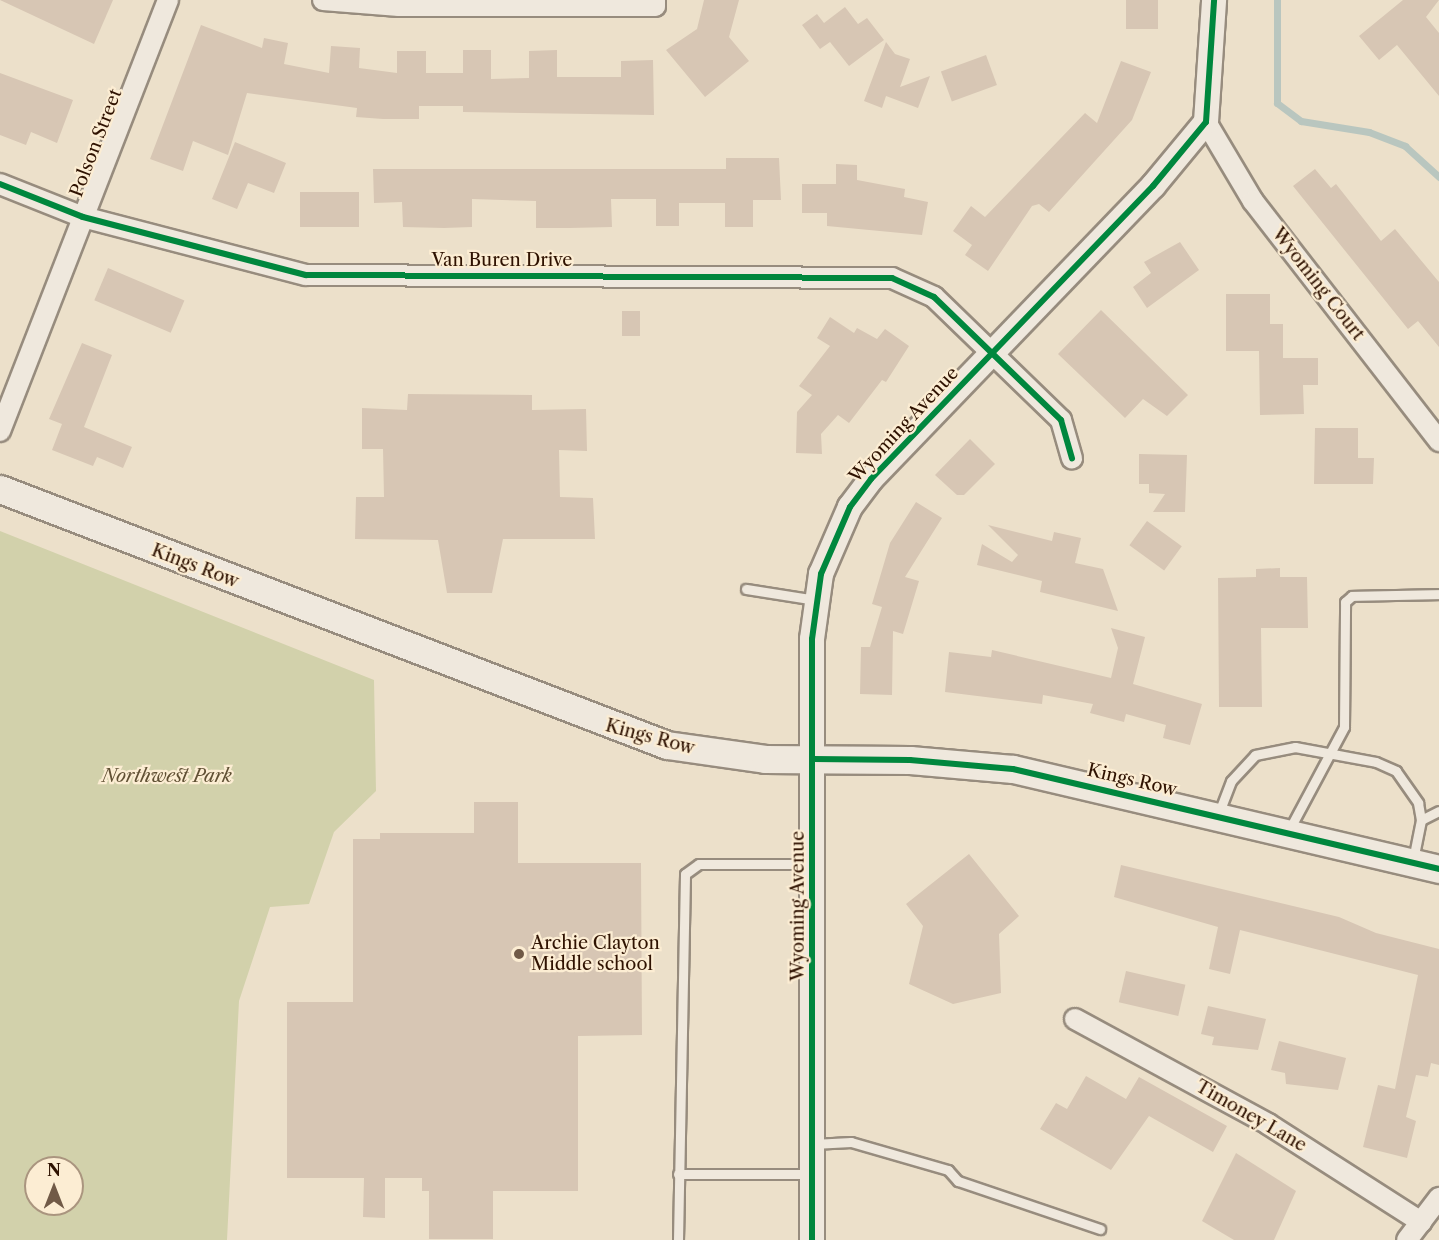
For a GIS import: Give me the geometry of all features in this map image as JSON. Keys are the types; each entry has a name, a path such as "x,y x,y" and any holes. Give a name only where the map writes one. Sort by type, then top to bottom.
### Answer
{"main road":[{"name":"Kings Row","path":"0,489 636,736 723,755 967,763 1218,815 1439,869"}],"street":[{"name":"Polson Street","path":"0,431 168,0"},
{"path":"323,0 399,6 655,3"},
{"path":"1206,122 1214,0"},
{"name":"Wyoming Avenue","path":"812,1240 813,759 816,600 833,540 850,507 993,352 1153,186 1206,122"},
{"name":"Wyoming Court","path":"1206,122 1253,201 1439,441"},
{"name":"Van Buren Drive","path":"0,184 83,217 306,275 892,278 934,297 993,352 1061,420 1072,458"},
{"name":"Timoney Lane","path":"1076,1019 1268,1124 1421,1222"},
{"path":"1407,1240 1439,1198"}],"lane":[{"path":"746,588 816,600"},
{"path":"1288,832 1327,753 1344,726 1348,598 1439,594"},
{"path":"1218,815 1231,781 1255,754 1295,747 1376,762 1396,771 1410,787 1421,820 1412,862"},
{"path":"1421,820 1439,811"},
{"path":"678,1240 685,874 699,864 813,864"},
{"path":"813,1144 851,1142 948,1170 958,1181 1101,1229"},
{"path":"678,1174 812,1174"}],"green space":[{"name":"Northwest Park","path":"0,531 374,680 376,791 334,832 309,904 270,907 239,1001 227,1240 0,1240"}],"building":[{"path":"0,0 113,0 94,44"},
{"path":"704,0 739,0 729,37 749,61 705,97 666,50 697,29"},
{"path":"1126,0 1158,0 1158,29 1126,29"},
{"path":"1403,0 1439,0 1426,17 1439,33 1439,96 1397,45 1379,60 1359,36"},
{"path":"845,7 858,24 867,18 884,40 849,66 830,42 820,49 802,25 817,14 824,23"},
{"path":"201,25 262,48 264,38 288,43 284,64 329,73 331,46 360,48 359,68 397,73 397,51 426,51 426,73 463,73 463,50 491,50 491,79 529,78 529,51 557,50 557,77 621,77 621,61 653,60 654,115 463,112 463,106 419,106 419,119 383,119 356,117 357,108 247,93 228,155 193,141 183,171 150,159"},
{"path":"886,42 895,54 910,59 900,87 930,76 918,108 886,96 882,108 864,101"},
{"path":"986,55 997,85 952,101 941,71"},
{"path":"1121,61 1151,72 1132,120 1049,212 1039,204 1032,206 988,271 965,255 972,245 953,231 971,206 985,217 1085,113 1097,123"},
{"path":"0,73 73,100 57,143 31,132 26,145 0,135"},
{"path":"235,142 286,163 274,193 248,183 237,209 212,199"},
{"path":"726,158 779,158 781,200 753,200 753,227 725,227 725,203 679,203 679,226 656,226 656,199 611,199 612,227 536,228 536,201 472,199 472,227 444,228 403,227 402,202 374,203 373,169 726,169"},
{"path":"836,164 857,165 857,180 905,189 904,197 928,202 922,235 827,226 827,213 802,213 802,184 836,184"},
{"path":"1315,169 1331,188 1336,184 1381,241 1395,229 1439,282 1439,347 1418,321 1408,329 1293,186"},
{"path":"300,192 359,192 359,227 300,227"},
{"path":"1180,242 1199,270 1147,308 1133,287 1151,273 1144,262"},
{"path":"108,268 184,300 171,333 94,300"},
{"path":"1226,294 1270,294 1270,324 1283,324 1283,358 1318,358 1318,385 1303,385 1304,414 1260,415 1259,351 1226,351"},
{"path":"1101,310 1188,395 1167,416 1143,399 1125,418 1058,354"},
{"path":"622,311 640,311 640,336 622,336"},
{"path":"830,317 854,333 857,328 877,339 885,329 909,346 886,382 882,380 849,423 838,415 821,434 822,454 796,453 797,412 812,395 799,386 830,346 817,338"},
{"path":"82,343 112,355 84,427 132,447 123,468 97,457 93,466 52,450 62,424 49,419"},
{"path":"408,394 532,395 532,410 586,409 587,451 559,450 560,497 593,498 595,539 503,539 492,593 447,593 438,540 355,539 356,497 384,497 383,449 362,449 362,408 407,410"},
{"path":"1315,428 1358,428 1358,458 1374,458 1373,484 1314,484"},
{"path":"970,439 995,464 964,495 957,495 935,475"},
{"path":"1139,454 1187,455 1185,512 1153,512 1165,494 1149,493 1149,484 1139,484"},
{"path":"916,502 942,518 905,577 919,581 903,634 893,631 892,695 860,694 861,647 870,647 882,607 872,604 890,543"},
{"path":"1147,521 1182,546 1164,571 1129,545"},
{"path":"988,525 1052,541 1054,532 1081,538 1075,563 1103,569 1118,611 1040,592 1042,581 977,565 982,544 1012,562 1018,555"},
{"path":"1280,568 1280,577 1307,577 1308,628 1261,628 1262,707 1219,707 1218,578 1256,577 1256,569"},
{"path":"1111,628 1145,637 1133,684 1202,704 1190,745 1163,738 1166,725 1126,714 1124,722 1090,713 1093,704 1043,695 1042,704 945,692 949,652 991,657 992,650 1111,678 1118,648"},
{"name":"Archie Clayton Middle school","path":"474,802 518,802 518,863 641,863 642,1035 578,1036 578,1191 493,1191 493,1239 429,1239 429,1191 422,1191 422,1178 385,1178 385,1218 363,1217 364,1178 287,1178 287,1002 353,1002 353,839 380,839 380,833 474,833"},
{"path":"969,854 1019,916 999,934 1001,993 953,1004 909,984 923,926 906,904"},
{"path":"1121,865 1339,917 1376,933 1439,949 1439,1065 1431,1063 1428,1077 1416,1075 1406,1117 1416,1121 1407,1158 1363,1147 1378,1085 1395,1089 1418,975 1240,930 1230,974 1209,969 1218,927 1114,897"},
{"path":"1126,971 1185,985 1178,1016 1119,1002"},
{"path":"1208,1006 1266,1019 1258,1050 1212,1045 1214,1037 1201,1034"},
{"path":"1279,1041 1346,1058 1338,1090 1286,1084 1285,1073 1271,1070"},
{"path":"1086,1076 1126,1099 1139,1077 1227,1126 1213,1152 1149,1116 1111,1170 1040,1129 1056,1103 1067,1109"},
{"path":"1236,1153 1296,1191 1274,1240 1234,1240 1202,1221"}],"waterway":[{"path":"1277,0 1277,103 1301,121 1369,132 1405,146 1439,177"}],"cycle path":[{"path":"812,1240 812,639 821,574 850,507 871,479 1153,186 1206,122 1214,0"},
{"path":"0,184 83,217 306,275 892,278 934,297 1061,420 1072,458"},
{"path":"813,759 910,760 1013,769 1439,869"}],"place":[{"name":"Archie Clayton Middle school","path":"519,954"}]}
